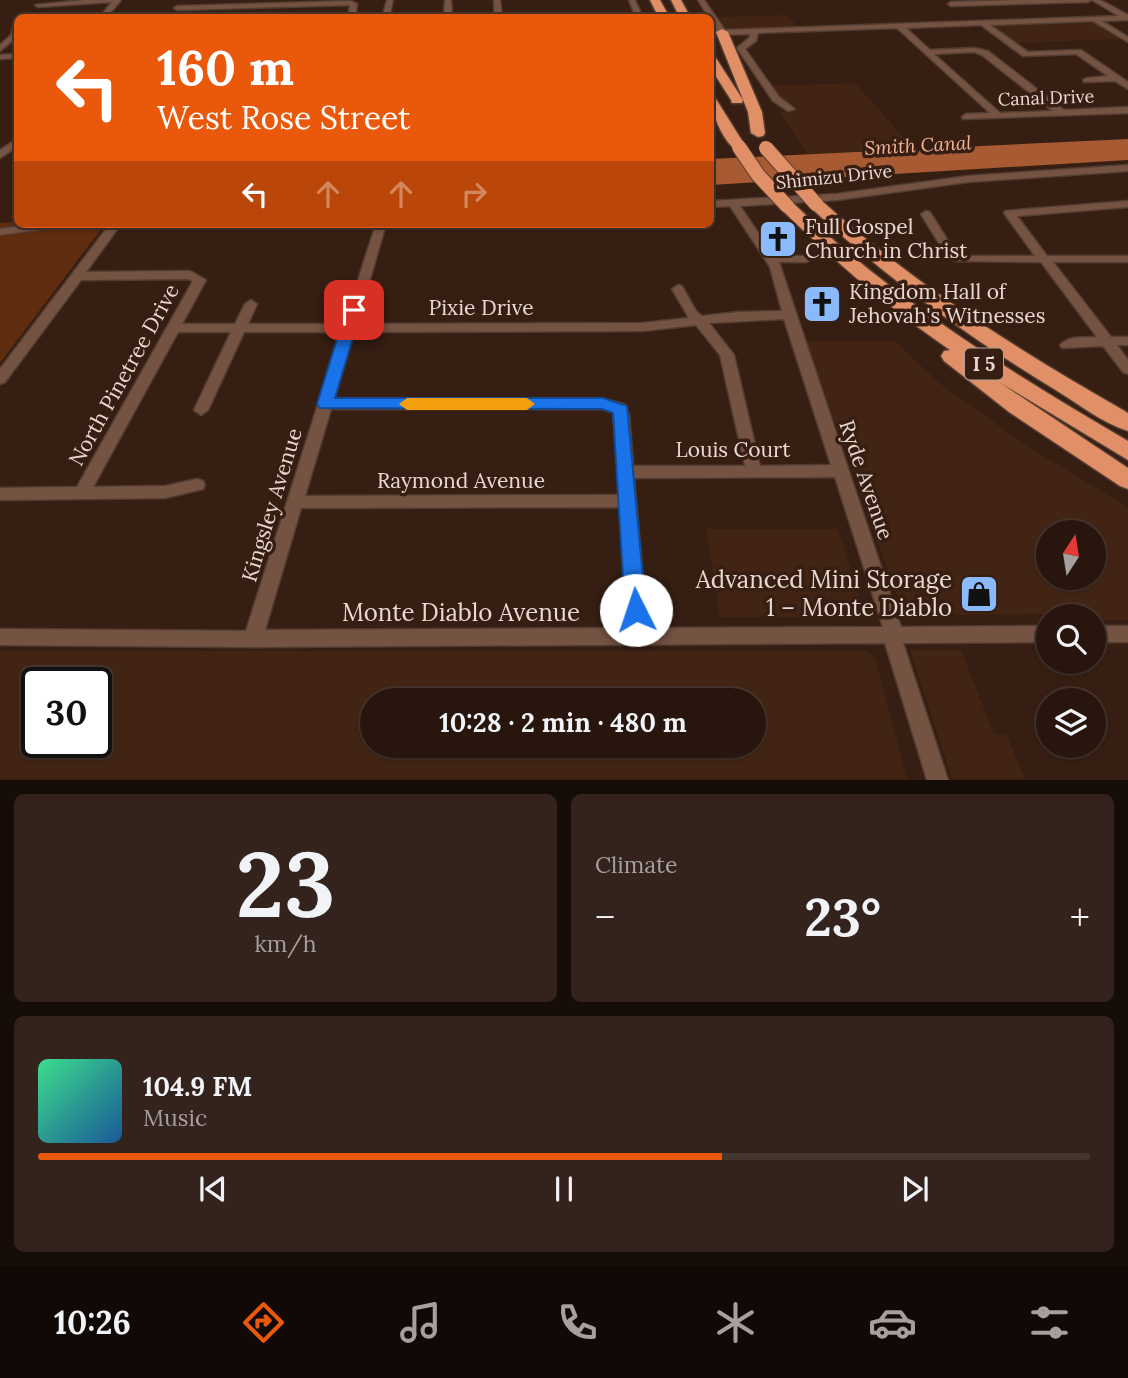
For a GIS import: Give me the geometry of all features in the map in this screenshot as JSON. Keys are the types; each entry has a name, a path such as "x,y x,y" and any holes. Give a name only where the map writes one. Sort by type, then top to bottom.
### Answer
{"highway":[{"path":"716,32 755,112 758,133"},
{"name":"I 5","path":"714,63 766,148 816,204 859,244 950,313 1020,361 1128,424"},
{"name":"I 5","path":"714,106 749,164 787,206 848,264 981,362 1128,452"},
{"path":"714,119 735,143"},
{"path":"848,264 907,320 973,374 1128,480"},
{"path":"950,313 1128,411"}],"street":[{"path":"31,11 41,3 117,0"},
{"path":"105,14 117,0"},
{"path":"172,14 182,0"},
{"path":"948,2 1088,0"},
{"path":"1095,0 1127,18"},
{"path":"948,2 959,10"},
{"path":"177,8 353,3 352,14"},
{"path":"227,14 230,6"},
{"path":"967,16 1026,54 1078,52 1128,86"},
{"path":"716,32 1127,18"},
{"path":"1094,19 1128,40"},
{"path":"899,26 998,116"},
{"path":"755,31 753,39 741,48 776,99 791,109"},
{"path":"0,49 14,36"},
{"path":"928,52 982,51 1062,113"},
{"path":"0,57 14,57"},
{"path":"0,66 14,57"},
{"path":"1087,80 1117,78"},
{"name":"Canal Drive","path":"966,117 1128,110"},
{"path":"0,155 14,144"},
{"name":"Shimizu Drive","path":"714,204 837,197 968,179 1128,168"},
{"name":"Ryde Avenue","path":"733,203 771,259 780,281 891,621 895,650 938,779"},
{"path":"1128,204 1012,212 1010,215 1128,369"},
{"path":"926,214 953,256 959,259 1128,259"},
{"path":"0,232 30,228"},
{"path":"0,379 113,228"},
{"name":"Kingsley Avenue","path":"253,639 380,228"},
{"path":"771,259 806,259"},
{"name":"North Pinetree Drive","path":"76,276 190,275 199,279 200,283 82,492"},
{"path":"678,289 691,313 727,355 754,471"},
{"path":"201,410 251,304"},
{"name":"Pixie Drive","path":"174,328 643,327 789,315"},
{"path":"1067,345 1073,342 1128,341"},
{"path":"325,404 603,404 619,408 622,415 638,637"},
{"name":"Louis Court","path":"625,472 840,471"},
{"path":"0,494 165,492 197,485"},
{"name":"Raymond Avenue","path":"295,502 628,501"},
{"name":"Monte Diablo Avenue","path":"0,637 253,639 1036,634"},
{"path":"1106,634 1128,634"}],"shaded area":[{"path":"787,15 798,27 732,29 726,28 719,17"},
{"path":"1094,23 1120,39 1014,43 994,26"},
{"path":"855,83 914,149 808,154 780,112 796,111 799,106 780,98 771,86"},
{"path":"1128,139 1128,160 714,185 714,159"},
{"path":"14,222 14,228 102,228 0,363 0,223"},
{"path":"806,341 895,341 938,382 1027,446 1128,507 1128,620 1106,620 1106,604 1036,604 1036,614 915,615 901,607"},
{"path":"706,529 838,529 865,617 720,617"},
{"path":"910,650 961,650 994,734 1007,735 1025,779 952,779"},
{"path":"0,651 866,651 875,658 907,779 0,779"}],"slow traffic":[{"path":"407,404 527,404"}],"place":[{"name":"Full Gospel Church in Christ","path":"778,239"},
{"name":"Kingdom Hall of Jehovah's Witnesses","path":"822,304"},
{"name":"Advanced Mini Storage 1 – Monte Diablo","path":"979,594"}],"route":[{"path":"354,310 325,404 611,404 621,410 636,610"}],"water label":[{"name":"Smith Canal","path":"918,145"}]}
